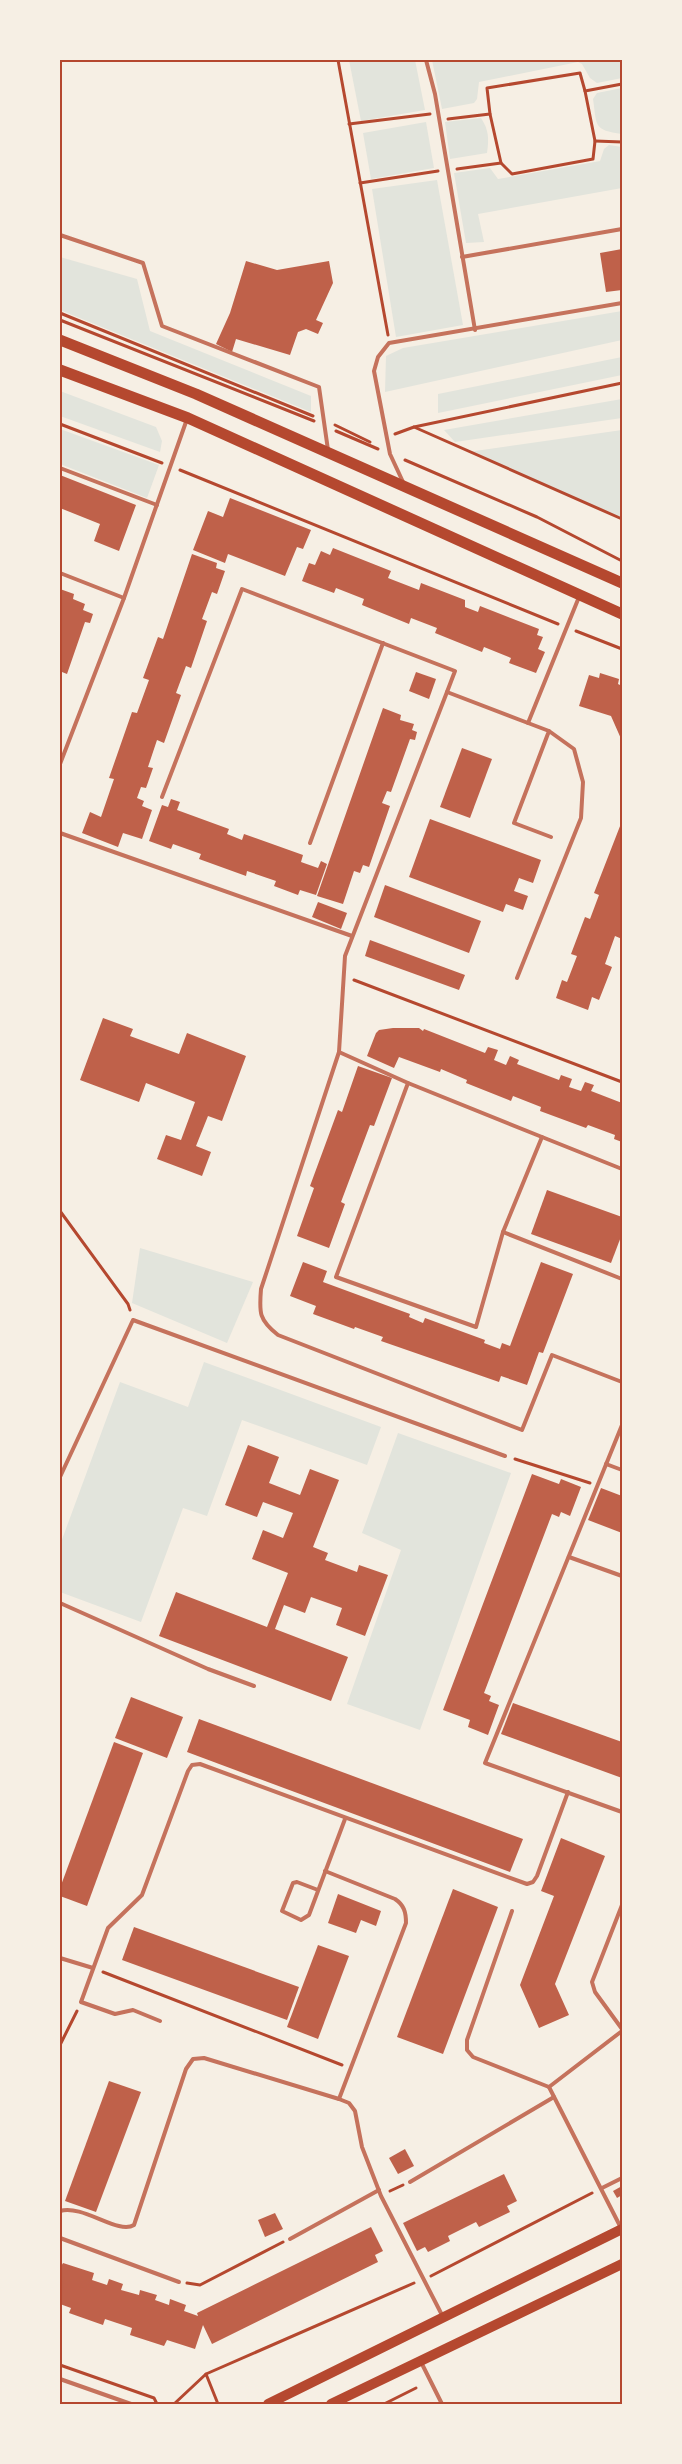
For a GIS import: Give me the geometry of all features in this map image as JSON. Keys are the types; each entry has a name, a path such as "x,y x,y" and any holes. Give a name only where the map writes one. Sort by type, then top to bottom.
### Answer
{"main road":[{"path":"60,340 196,394 622,583"},
{"path":"60,370 188,418 622,614"},
{"path":"268,2404 444,2319 622,2229"},
{"path":"331,2404 622,2264"}],"lane":[{"path":"426,60 438,113 475,330"},
{"path":"462,257 622,229"},
{"path":"60,235 144,263 162,326 319,387 328,452"},
{"path":"405,487 390,454 374,370 378,357 389,344 622,303"},
{"path":"60,764 124,598 188,418"},
{"path":"60,468 157,504"},
{"path":"60,573 124,598"},
{"path":"162,797 242,589 455,671 345,956 339,1052 261,1289 259,1308 265,1325 278,1335 522,1430 552,1355 622,1382"},
{"path":"528,723 580,595"},
{"path":"310,843 383,644"},
{"path":"447,692 549,731 574,749 583,782 581,818 517,978"},
{"path":"549,731 514,823 550,837"},
{"path":"60,833 352,936"},
{"path":"339,1052 408,1083 622,1169"},
{"path":"408,1083 336,1277 476,1327 503,1232 542,1137"},
{"path":"503,1232 622,1279"},
{"path":"60,1477 133,1320 505,1456"},
{"path":"622,1425 485,1763 622,1812"},
{"path":"606,1464 622,1470"},
{"path":"569,1557 622,1576"},
{"path":"60,1603 208,1669 254,1686"},
{"path":"160,2021 133,2010 115,2014 81,2002 108,1928 142,1895 188,1771 192,1765 200,1764 527,1884 533,1882 537,1876 568,1792"},
{"path":"318,1890 297,1882 293,1883 282,1911 301,1920 305,1919 318,1890 345,1818"},
{"path":"325,1871 395,1899 400,1903 406,1915 406,1923 339,2099"},
{"path":"549,2086 622,2030 595,1992 592,1982 622,1905"},
{"path":"512,1911 467,2040 467,2050 473,2057 549,2086 622,2229"},
{"path":"60,1958 93,1968"},
{"path":"60,2210 73,2209 124,2228 134,2226 186,2069 193,2059 204,2058 349,2103 356,2111 362,2147 381,2196 444,2319"},
{"path":"410,2182 554,2097"},
{"path":"602,2188 622,2178"},
{"path":"290,2239 379,2190"},
{"path":"60,2238 179,2282"},
{"path":"421,2362 442,2404"},
{"path":"60,2379 131,2404"}],"path":[{"path":"338,60 389,344"},
{"path":"580,73 585,92 596,141 593,159 512,174 501,163 490,114 487,88 580,73"},
{"path":"585,92 622,84"},
{"path":"350,124 438,113"},
{"path":"439,120 490,114"},
{"path":"596,141 622,142"},
{"path":"360,183 501,163"},
{"path":"60,313 324,420 370,442"},
{"path":"60,320 324,425 363,444 537,517 622,561"},
{"path":"363,444 414,427 622,383"},
{"path":"60,424 171,466 622,649"},
{"path":"414,427 622,519"},
{"path":"344,976 622,1082"},
{"path":"60,1211 128,1304 133,1320"},
{"path":"505,1456 597,1486"},
{"path":"93,1968 351,2068"},
{"path":"60,2045 81,2002"},
{"path":"381,2196 410,2182"},
{"path":"174,2404 206,2374 424,2279 602,2188"},
{"path":"179,2282 200,2285 290,2239"},
{"path":"60,2365 154,2398 157,2404"},
{"path":"206,2374 218,2404"},
{"path":"384,2404 416,2388"}],"shaded area":[{"path":"349,60 415,60 425,110 361,121"},
{"path":"432,60 622,60 622,78 597,83 590,78 582,64 578,62 479,82 477,99 474,103 442,109"},
{"path":"622,88 622,134 606,131 598,125 593,99 597,93"},
{"path":"481,118 488,135 487,153 450,159 445,122"},
{"path":"426,122 434,168 371,179 363,133"},
{"path":"609,145 622,147 622,188 478,214 484,242 466,243 454,173 490,168 498,179 600,161 604,149"},
{"path":"437,180 463,325 396,337 372,189"},
{"path":"60,257 137,279 150,331 311,396 311,412 60,310"},
{"path":"622,311 622,340 385,392 386,356 403,348"},
{"path":"622,357 622,375 438,413 438,394"},
{"path":"60,391 156,427 162,441 160,452 60,416"},
{"path":"622,399 622,418 455,442 444,430"},
{"path":"60,429 159,465 147,498 60,464"},
{"path":"622,430 622,518 468,452"},
{"path":"140,1248 253,1282 227,1343 132,1303"},
{"path":"204,1362 381,1427 367,1465 242,1420 207,1516 183,1508 141,1622 60,1592 60,1545 120,1382 188,1407"},
{"path":"398,1433 511,1473 420,1730 347,1704 401,1550 362,1533"}],"building":[{"path":"622,249 622,290 606,292 600,253"},
{"path":"246,261 277,270 329,261 333,283 316,320 323,323 318,334 306,329 298,332 290,355 236,339 232,352 216,344 230,313"},
{"path":"60,475 136,505 119,551 94,541 100,524 60,508"},
{"path":"230,498 311,530 303,549 297,547 285,576 228,554 225,563 193,550 208,511 223,517"},
{"path":"333,548 391,571 388,578 419,590 421,583 465,600 465,607 478,612 480,606 539,629 537,635 543,637 538,649 545,652 536,673 509,663 511,658 484,647 482,652 435,633 437,628 411,618 409,624 362,605 364,599 336,588 334,593 302,581 309,563 315,565 321,551 330,555"},
{"path":"192,554 217,563 216,568 225,571 217,594 212,592 202,619 207,621 191,668 186,666 176,693 181,695 164,743 157,740 148,767 153,768 146,788 141,787 137,798 144,801 142,806 152,810 142,839 123,833 118,847 82,833 90,812 101,817 114,779 109,778 132,712 137,713 149,680 143,678 158,637 163,639"},
{"path":"60,589 74,594 73,599 85,604 83,610 93,614 90,623 85,622 67,674 62,672 60,677"},
{"path":"416,672 436,679 429,699 409,691"},
{"path":"600,673 619,679 618,684 622,686 622,741 611,716 579,706 589,675 599,678"},
{"path":"383,708 401,715 400,720 414,724 412,730 417,732 415,740 410,739 391,792 387,791 382,803 390,806 369,867 363,865 360,873 354,871 343,904 317,896"},
{"path":"462,748 492,759 470,818 440,807"},
{"path":"171,799 180,802 177,810 229,829 227,834 242,840 244,834 303,855 301,862 318,868 321,861 327,864 316,895 300,890 298,895 274,886 276,881 247,871 246,876 199,859 201,854 173,844 171,849 149,841 162,805 168,807"},
{"path":"430,819 541,860 533,883 519,878 514,891 528,896 523,910 506,904 503,912 409,877"},
{"path":"622,821 622,939 615,936 605,964 612,967 599,1000 592,997 588,1010 556,998 562,980 567,982 577,956 571,954 585,917 590,919 599,895 594,893"},
{"path":"385,885 481,921 469,953 374,917"},
{"path":"318,902 347,913 341,929 312,917"},
{"path":"370,940 465,975 459,990 365,956"},
{"path":"103,1018 133,1029 130,1036 179,1054 187,1033 246,1056 222,1121 208,1116 196,1146 211,1152 202,1176 157,1159 166,1135 181,1140 195,1102 146,1083 139,1102 80,1080"},
{"path":"419,1028 423,1031 424,1029 485,1053 488,1047 498,1050 494,1060 506,1065 510,1056 519,1060 517,1064 559,1080 561,1075 572,1079 569,1087 581,1091 585,1082 594,1085 591,1091 622,1103 622,1142 614,1139 615,1135 588,1125 586,1128 540,1111 541,1107 513,1096 511,1101 466,1083 467,1080 441,1069 440,1072 399,1057 394,1068 367,1056 376,1033 379,1030"},
{"path":"358,1066 392,1078 374,1126 370,1125 341,1202 345,1204 329,1248 297,1236 314,1188 310,1186 338,1110 342,1112"},
{"path":"547,1190 622,1217 622,1234 611,1263 531,1234"},
{"path":"303,1262 327,1271 323,1282 410,1314 409,1317 423,1323 425,1318 485,1340 484,1343 500,1349 502,1343 510,1346 541,1262 573,1274 543,1353 539,1352 527,1385 501,1376 499,1382 381,1341 383,1337 313,1314 316,1306 290,1296"},
{"path":"248,1445 279,1457 269,1483 300,1495 310,1469 339,1480 313,1547 328,1553 325,1560 357,1572 359,1565 388,1575 365,1636 336,1625 342,1608 311,1597 305,1613 284,1605 275,1629 348,1657 331,1701 159,1636 176,1592 267,1627 288,1573 252,1559 263,1530 283,1538 293,1513 263,1502 257,1517 225,1505"},
{"path":"532,1474 559,1484 561,1479 581,1487 570,1516 561,1512 559,1517 552,1514 484,1693 491,1696 489,1701 499,1705 488,1735 468,1727 470,1720 443,1710"},
{"path":"601,1488 622,1496 622,1533 588,1520"},
{"path":"131,1697 183,1717 167,1758 115,1738"},
{"path":"513,1703 622,1742 622,1778 501,1734"},
{"path":"199,1719 523,1839 510,1872 187,1752"},
{"path":"114,1742 143,1753 87,1906 60,1896 60,1888"},
{"path":"561,1838 605,1856 555,1984 569,2015 539,2028 520,1985 554,1896 541,1891"},
{"path":"453,1889 498,1907 443,2054 397,2037"},
{"path":"338,1894 381,1911 376,1926 361,1920 356,1933 328,1923"},
{"path":"134,1927 299,1987 287,2020 122,1960"},
{"path":"318,1945 349,1956 318,2039 287,2027"},
{"path":"109,2081 141,2092 96,2212 65,2201"},
{"path":"405,2149 414,2166 398,2174 389,2158"},
{"path":"504,2174 517,2201 507,2206 510,2212 479,2227 476,2222 448,2236 450,2241 428,2252 425,2247 417,2251 403,2223"},
{"path":"622,2186 622,2195 617,2198 613,2191"},
{"path":"275,2213 283,2229 265,2237 258,2220"},
{"path":"371,2227 383,2251 375,2255 378,2262 212,2344 203,2325 195,2349 167,2340 164,2346 130,2335 132,2328 105,2319 103,2325 69,2313 71,2308 60,2304 60,2268 63,2263 94,2273 92,2280 107,2285 109,2279 123,2284 121,2290 139,2295 140,2290 157,2295 155,2300 169,2305 170,2299 186,2305 184,2311 198,2316 197,2313"}]}
